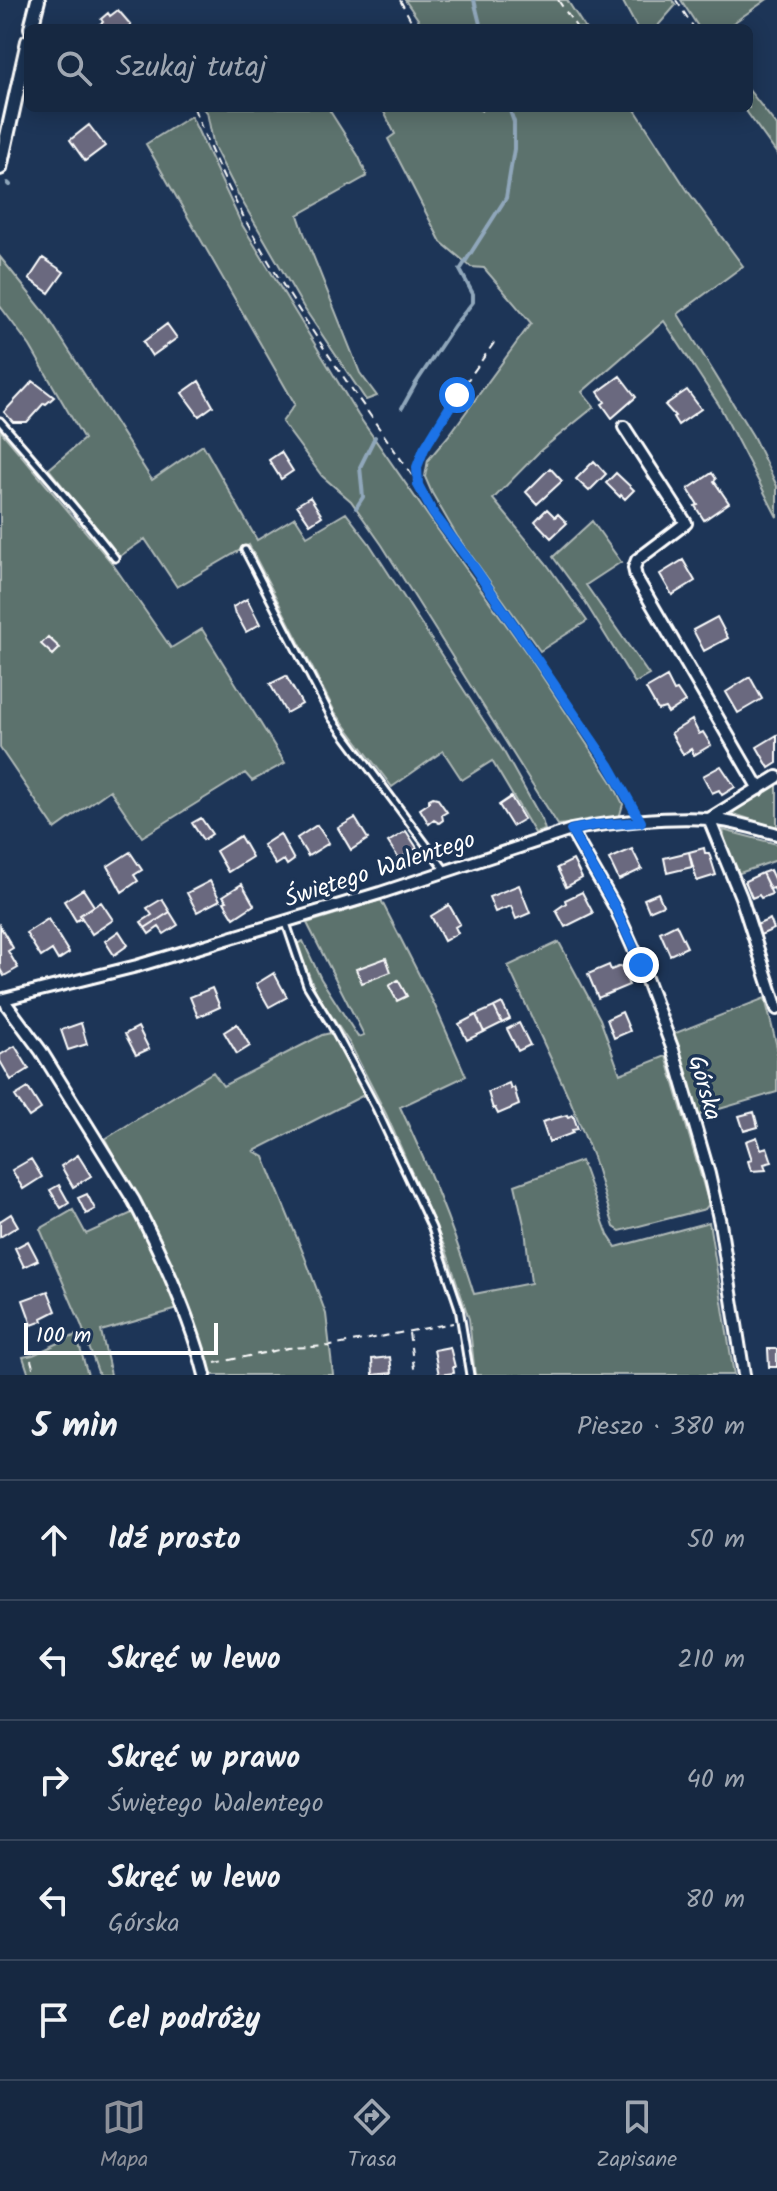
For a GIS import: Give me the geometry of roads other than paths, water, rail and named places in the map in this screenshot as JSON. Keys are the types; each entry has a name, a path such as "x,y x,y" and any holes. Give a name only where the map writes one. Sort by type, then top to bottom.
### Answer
{"street":[{"path":"32,24 38,0"},
{"path":"0,168 24,59"},
{"path":"624,427 686,523 637,560 634,568 636,577 759,789"},
{"path":"777,777 709,819 741,897 777,1009"},
{"name":"Świętego Walentego","path":"2,999 137,966 286,922 571,830 596,825 709,819 777,834"},
{"name":"Górska","path":"571,830 615,907 673,1050 720,1223 744,1375"},
{"path":"2,999 41,1051 134,1201 173,1285 204,1370"}],"lane":[{"path":"0,421 75,506 115,558"},
{"path":"245,550 330,715 445,871"},
{"path":"286,922 307,985 376,1108 432,1228 461,1320 470,1375"}],"waterway":[{"path":"474,0 480,24"},
{"path":"402,408 454,326 473,302 473,294 460,270 506,198 514,149 514,122 510,112"},
{"path":"356,508 363,497 360,467 375,437"}]}
